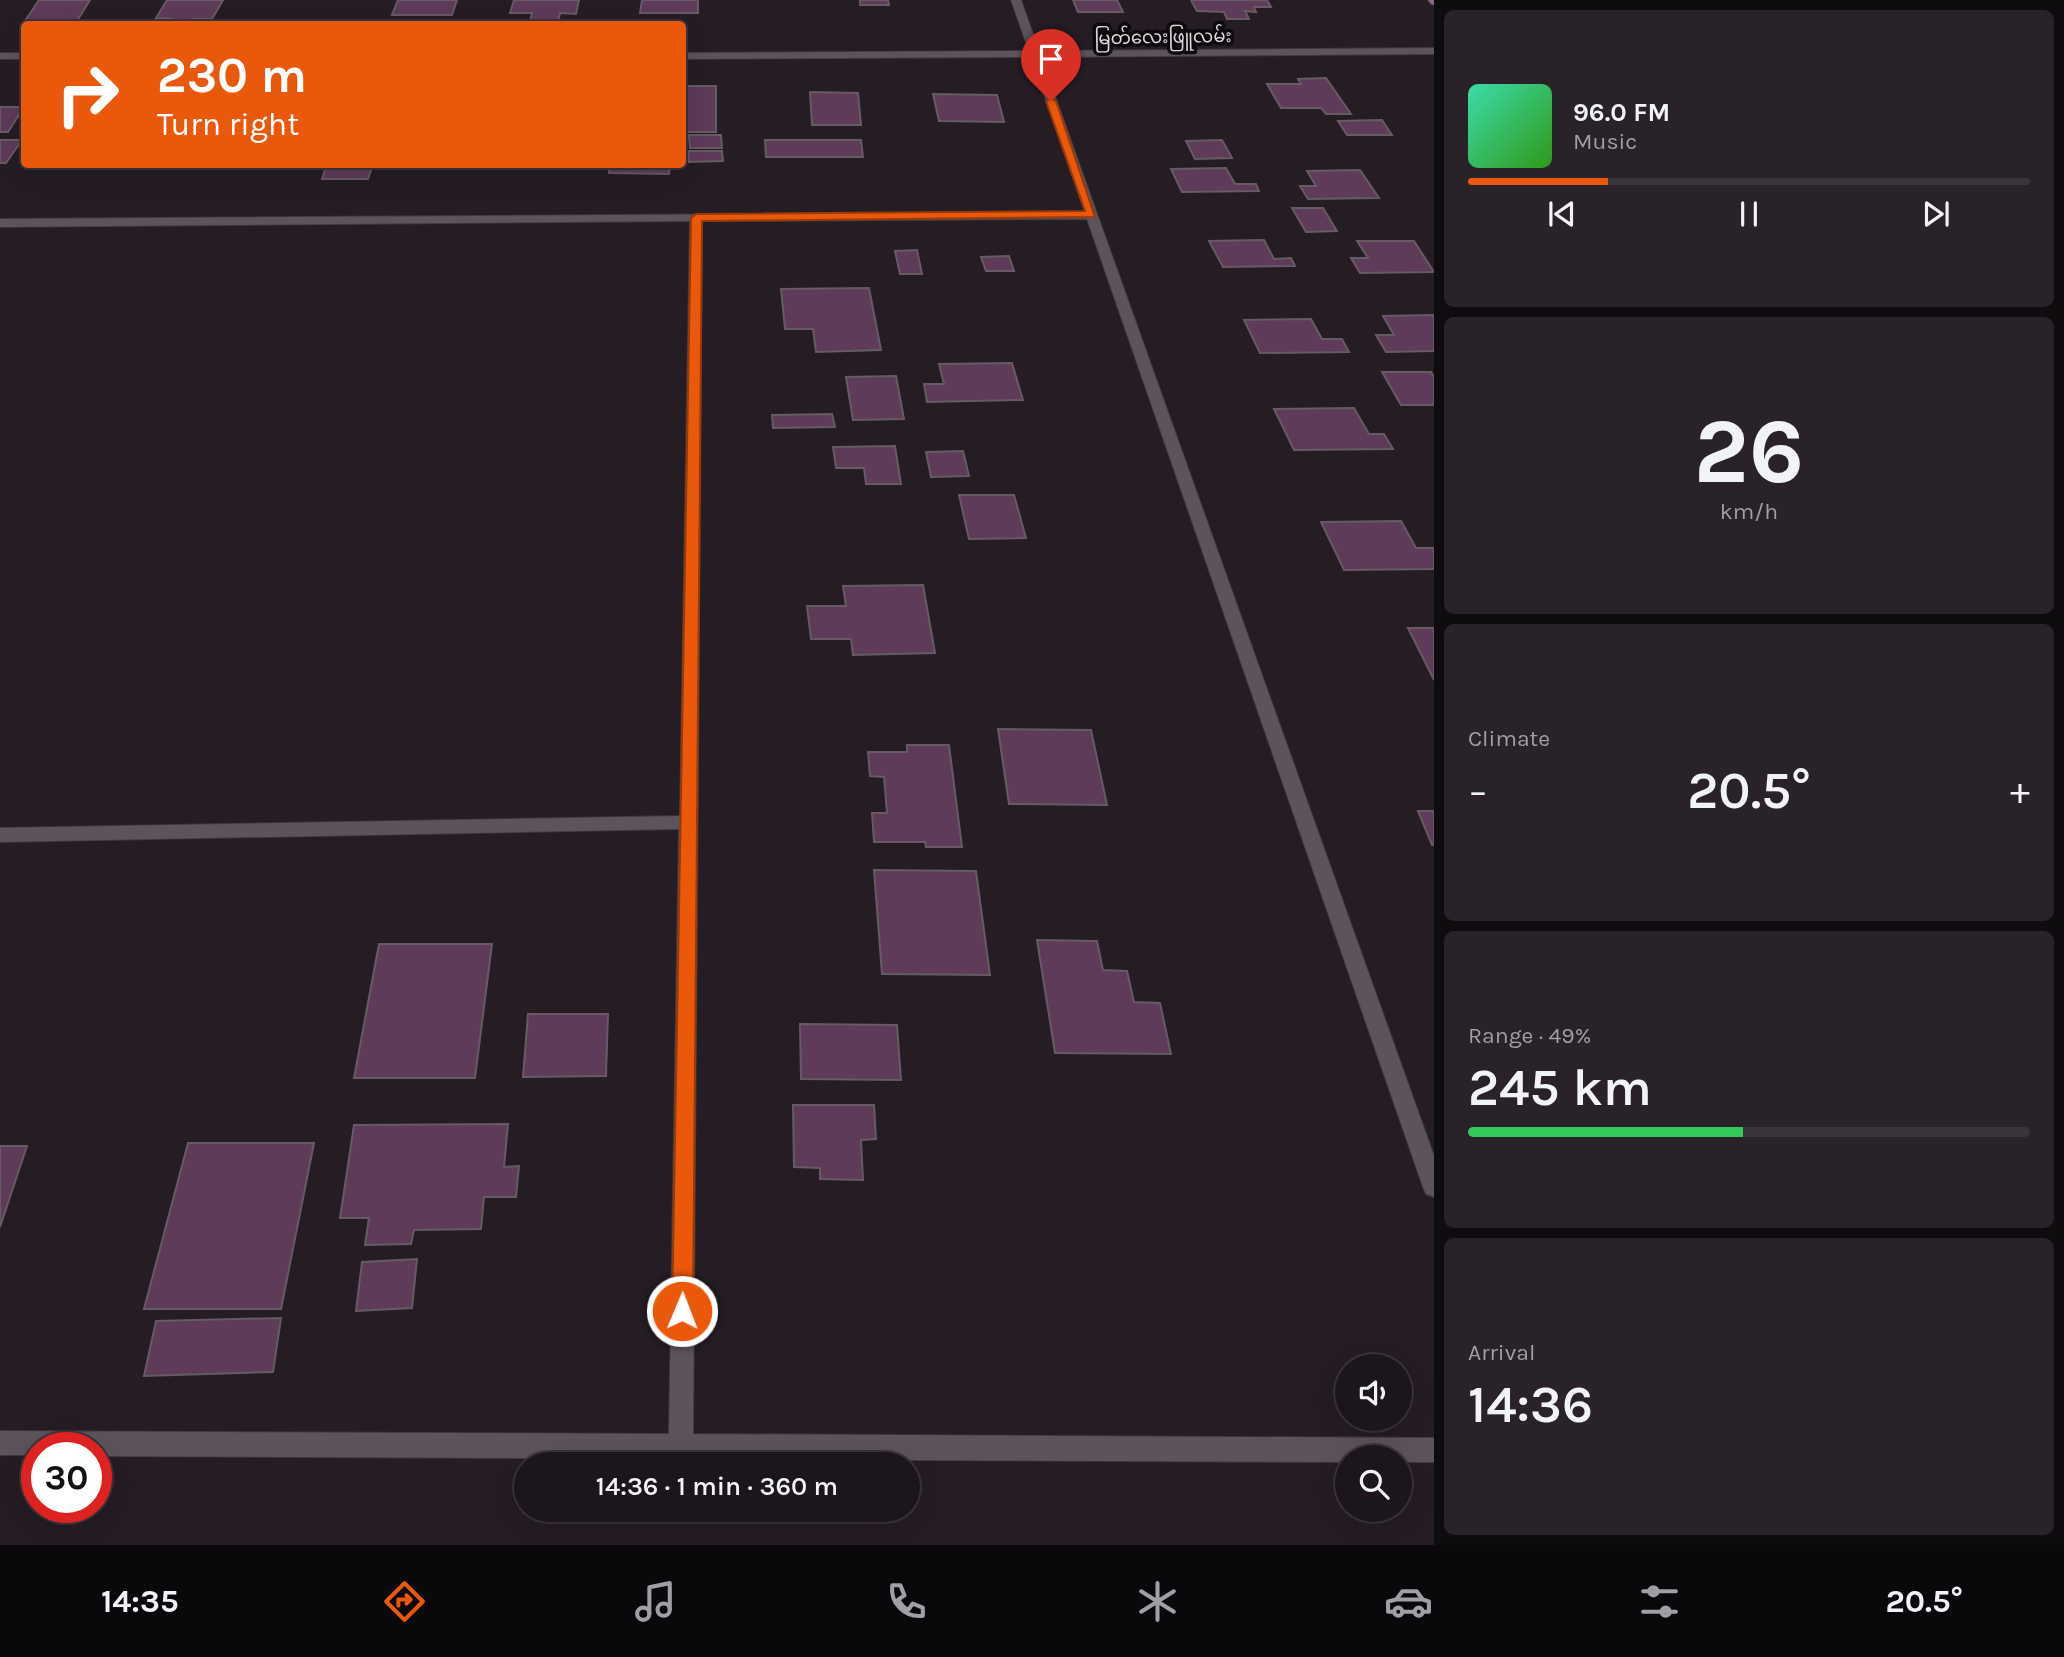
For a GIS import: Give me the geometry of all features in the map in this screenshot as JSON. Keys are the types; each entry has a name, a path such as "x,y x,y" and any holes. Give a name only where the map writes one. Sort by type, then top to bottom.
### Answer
{"street":[{"path":"1016,0 1434,1187"},
{"name":"မြတ်လေးဖြူလမ်း","path":"686,56 1035,56 1434,51"},
{"path":"0,56 21,56"},
{"path":"0,223 1091,215"},
{"path":"681,1447 696,218"},
{"path":"0,835 689,822"},
{"path":"0,1443 1434,1450"}],"building":[{"path":"39,0 90,0 77,21 25,21"},
{"path":"167,0 223,0 212,19 170,21 172,19 156,18"},
{"path":"398,0 457,0 452,15 392,15"},
{"path":"514,0 579,0 576,14 560,13 558,21 530,21 532,13 510,13"},
{"path":"642,0 698,0 698,13 640,13"},
{"path":"860,0 888,0 889,5 860,5"},
{"path":"1073,0 1117,0 1123,12 1078,12"},
{"path":"1191,0 1267,0 1271,7 1254,7 1256,12 1245,11 1249,19 1227,19 1224,12 1197,11"},
{"path":"1326,78 1351,114 1326,114 1321,108 1281,108 1267,84 1301,84 1298,79"},
{"path":"686,86 716,86 716,132 686,132"},
{"path":"810,92 858,93 861,125 812,125"},
{"path":"933,94 997,95 1004,122 939,121"},
{"path":"0,107 21,107 21,112 8,132 0,132"},
{"path":"1382,120 1392,135 1347,135 1338,121"},
{"path":"689,135 721,135 722,148 690,148"},
{"path":"0,140 21,140 6,163 0,163"},
{"path":"765,140 861,140 863,157 766,157"},
{"path":"1222,140 1232,158 1195,159 1186,141"},
{"path":"688,151 722,151 723,161 689,162"},
{"path":"98,168 139,168 138,169"},
{"path":"326,168 372,168 368,179 322,179"},
{"path":"610,168 670,168 669,174 609,173"},
{"path":"1226,168 1235,184 1256,184 1259,191 1182,192 1171,169"},
{"path":"1360,170 1379,198 1308,199 1300,186 1316,186 1307,171"},
{"path":"1292,208 1323,208 1337,231 1306,232"},
{"path":"1264,240 1274,259 1291,258 1295,266 1223,267 1209,241"},
{"path":"1357,241 1414,241 1434,272 1360,273 1351,258 1368,258"},
{"path":"917,250 922,274 900,274 895,251"},
{"path":"1009,256 1014,271 986,271 981,257"},
{"path":"869,288 881,350 816,352 813,329 785,329 781,289"},
{"path":"1434,315 1434,351 1386,352 1376,335 1394,335 1383,316"},
{"path":"1311,319 1322,339 1342,339 1349,352 1260,353 1244,320"},
{"path":"1012,363 1023,400 927,402 924,384 944,384 939,364"},
{"path":"1382,372 1431,372 1434,377 1434,405 1401,405"},
{"path":"896,376 904,419 853,420 846,377"},
{"path":"1354,408 1369,434 1384,434 1393,449 1294,450 1274,409"},
{"path":"832,414 835,427 773,428 772,415"},
{"path":"895,446 901,484 866,484 864,468 836,468 833,447"},
{"path":"963,451 969,476 931,477 926,452"},
{"path":"959,495 1014,495 1026,538 969,539"},
{"path":"1401,521 1416,548 1434,548 1434,569 1344,570 1321,522"},
{"path":"923,585 935,653 853,655 851,639 811,639 807,606 846,606 843,586"},
{"path":"1408,628 1434,628 1434,680"},
{"path":"998,729 1091,730 1107,805 1009,804"},
{"path":"907,745 949,745 962,847 926,847 925,842 874,842 872,813 887,813 884,777 870,776 868,752 907,752"},
{"path":"1418,811 1434,811 1434,845 1432,845"},
{"path":"874,870 976,871 990,975 882,974"},
{"path":"1037,940 1097,941 1103,970 1127,971 1134,1002 1160,1003 1171,1054 1055,1053"},
{"path":"379,944 492,944 475,1078 354,1078"},
{"path":"528,1014 608,1014 606,1076 523,1077"},
{"path":"800,1024 897,1025 901,1080 801,1079"},
{"path":"793,1105 874,1105 876,1139 861,1140 863,1180 820,1179 820,1168 794,1167"},
{"path":"508,1124 504,1167 519,1166 516,1197 484,1197 481,1229 414,1230 411,1244 365,1245 369,1218 340,1218 354,1125"},
{"path":"188,1143 314,1143 281,1309 144,1309"},
{"path":"0,1146 27,1146 0,1227"},
{"path":"417,1259 412,1308 356,1311 362,1262"},
{"path":"281,1318 273,1372 144,1376 156,1321"}],"route":[{"path":"682,1311 696,218 1091,215 1051,101"}]}
